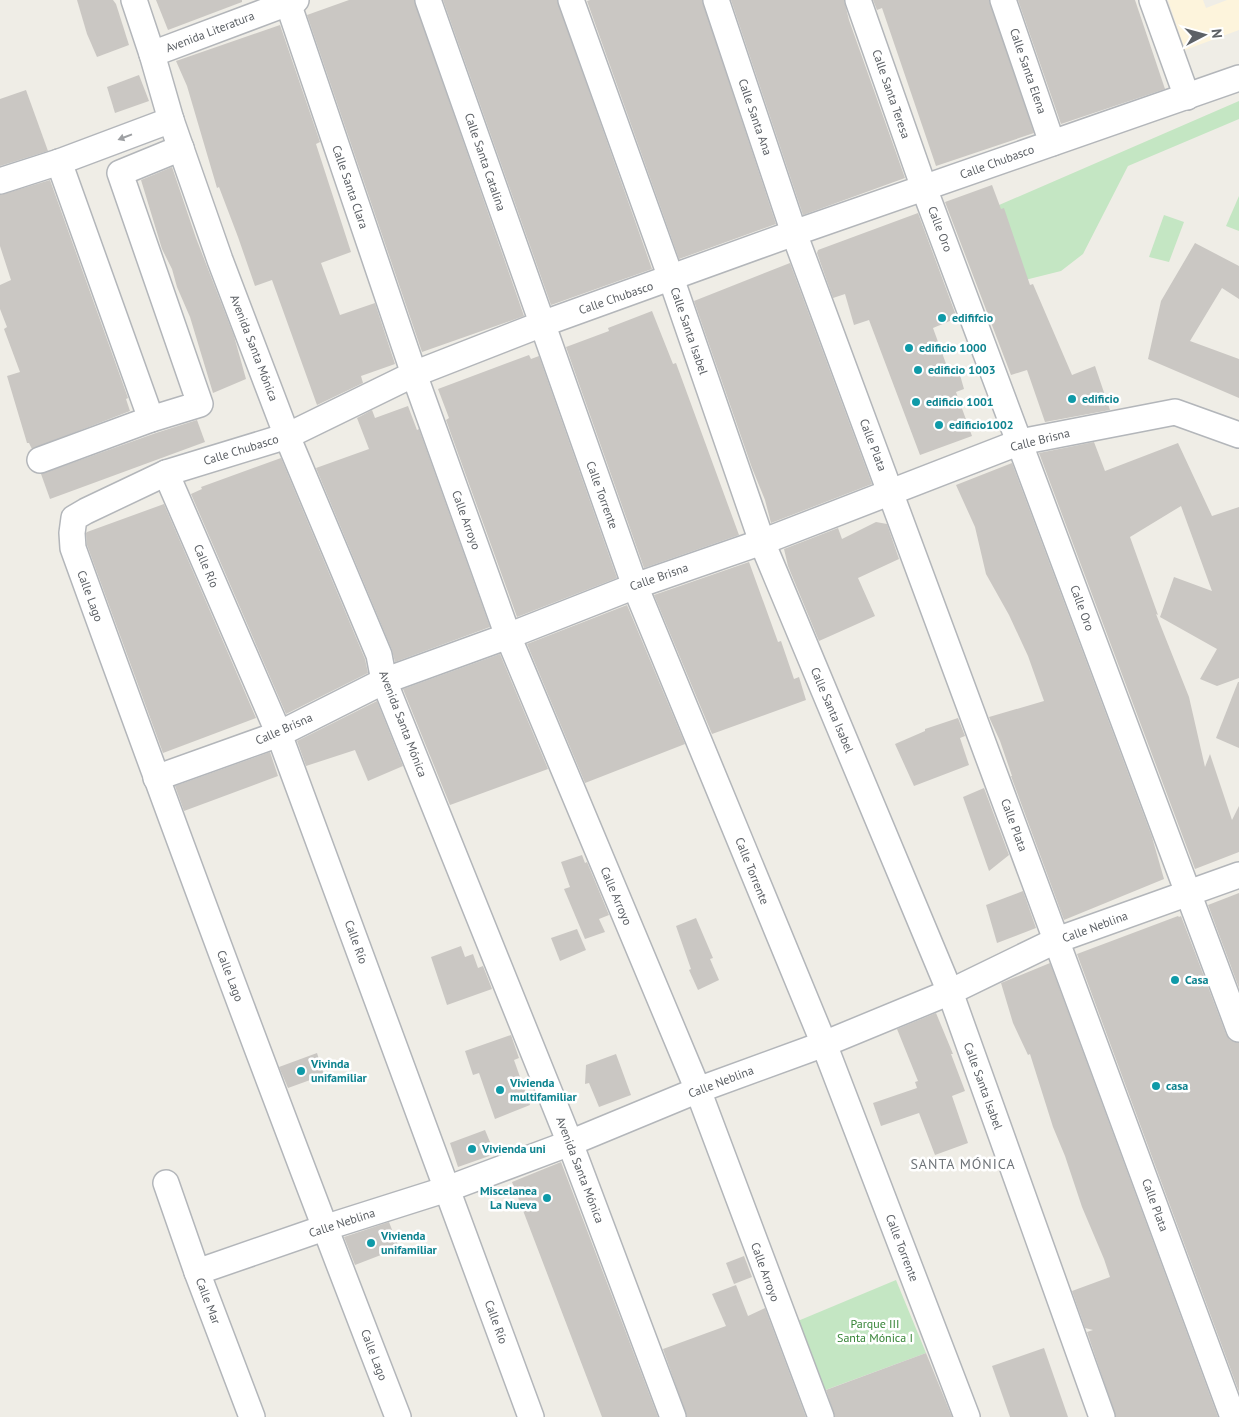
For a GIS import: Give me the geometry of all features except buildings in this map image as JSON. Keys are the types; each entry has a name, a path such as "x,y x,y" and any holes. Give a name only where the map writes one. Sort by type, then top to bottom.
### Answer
{"street":[{"name":"Avenida Santa Mónica","path":"134,0 171,120 220,260 287,436 379,655 384,681 570,1143 673,1417"},
{"name":"Calle Santa Catalina","path":"428,0 542,324"},
{"name":"Calle Santa Isabel","path":"571,0 671,278 762,542 950,992 1102,1417"},
{"name":"Calle Santa Ana","path":"716,0 794,233"},
{"name":"Calle Santa Teresa","path":"858,0 924,188"},
{"name":"Calle Santa Elena","path":"1003,0 1052,143"},
{"path":"1152,0 1186,97"},
{"name":"Avenida Literatura","path":"152,54 290,1"},
{"name":"Calle Santa Clara","path":"290,1 414,374"},
{"name":"Calle Chubasco","path":"72,533 74,518 166,473 287,436 414,374 542,324 794,233 1239,78"},
{"path":"0,181 59,162 171,120"},
{"path":"40,460 151,419 200,404 120,173 181,148"},
{"path":"59,162 151,419"},
{"name":"Calle Oro","path":"924,188 1239,1029"},
{"name":"Calle Plata","path":"794,233 1234,1417"},
{"name":"Calle Torrente","path":"542,324 635,586 824,1044 967,1417"},
{"name":"Calle Arroyo","path":"414,374 508,636 698,1090 821,1417"},
{"name":"Calle Brisna","path":"156,778 279,734 384,681 508,636 635,586 892,494 1020,442 1175,412 1239,436"},
{"name":"Calle Río","path":"166,473 279,734 531,1417"},
{"name":"Calle Lago","path":"72,533 72,548 156,778 324,1228 398,1417"},
{"name":"Calle Neblina","path":"197,1272 324,1228 447,1189 570,1143 698,1090 824,1044 950,992 1057,940 1239,875"},
{"name":"Calle Mar","path":"166,1183 197,1272 252,1417"}],"shaded area":[{"path":"1168,0 1203,0 1206,8 1227,0 1239,0 1239,30 1185,50"}],"green space":[{"path":"1239,101 1239,119 1128,166 1083,254 1061,271 1009,284 983,212"},
{"path":"1239,196 1239,231 1226,226"},
{"path":"1164,215 1184,222 1169,262 1149,257"},
{"name":"Parque III Santa Mónica I","path":"896,1280 926,1353 820,1392 793,1323"}],"place":[{"name":"edififcio","path":"942,318"},
{"name":"edificio 1000","path":"909,348"},
{"name":"edificio 1003","path":"918,370"},
{"name":"edificio","path":"1072,399"},
{"name":"edificio 1001","path":"916,402"},
{"name":"edificio1002","path":"939,425"},
{"name":"Casa","path":"1175,980"},
{"name":"Vivinda unifamiliar","path":"301,1071"},
{"name":"casa","path":"1156,1086"},
{"name":"Vivienda multifamiliar","path":"500,1090"},
{"name":"Vivienda uni","path":"472,1149"},
{"name":"Miscelanea La Nueva","path":"547,1198"},
{"name":"Vivienda unifamiliar","path":"371,1243"}],"district":[{"name":"SANTA MÓNICA","path":"963,1164"}]}
